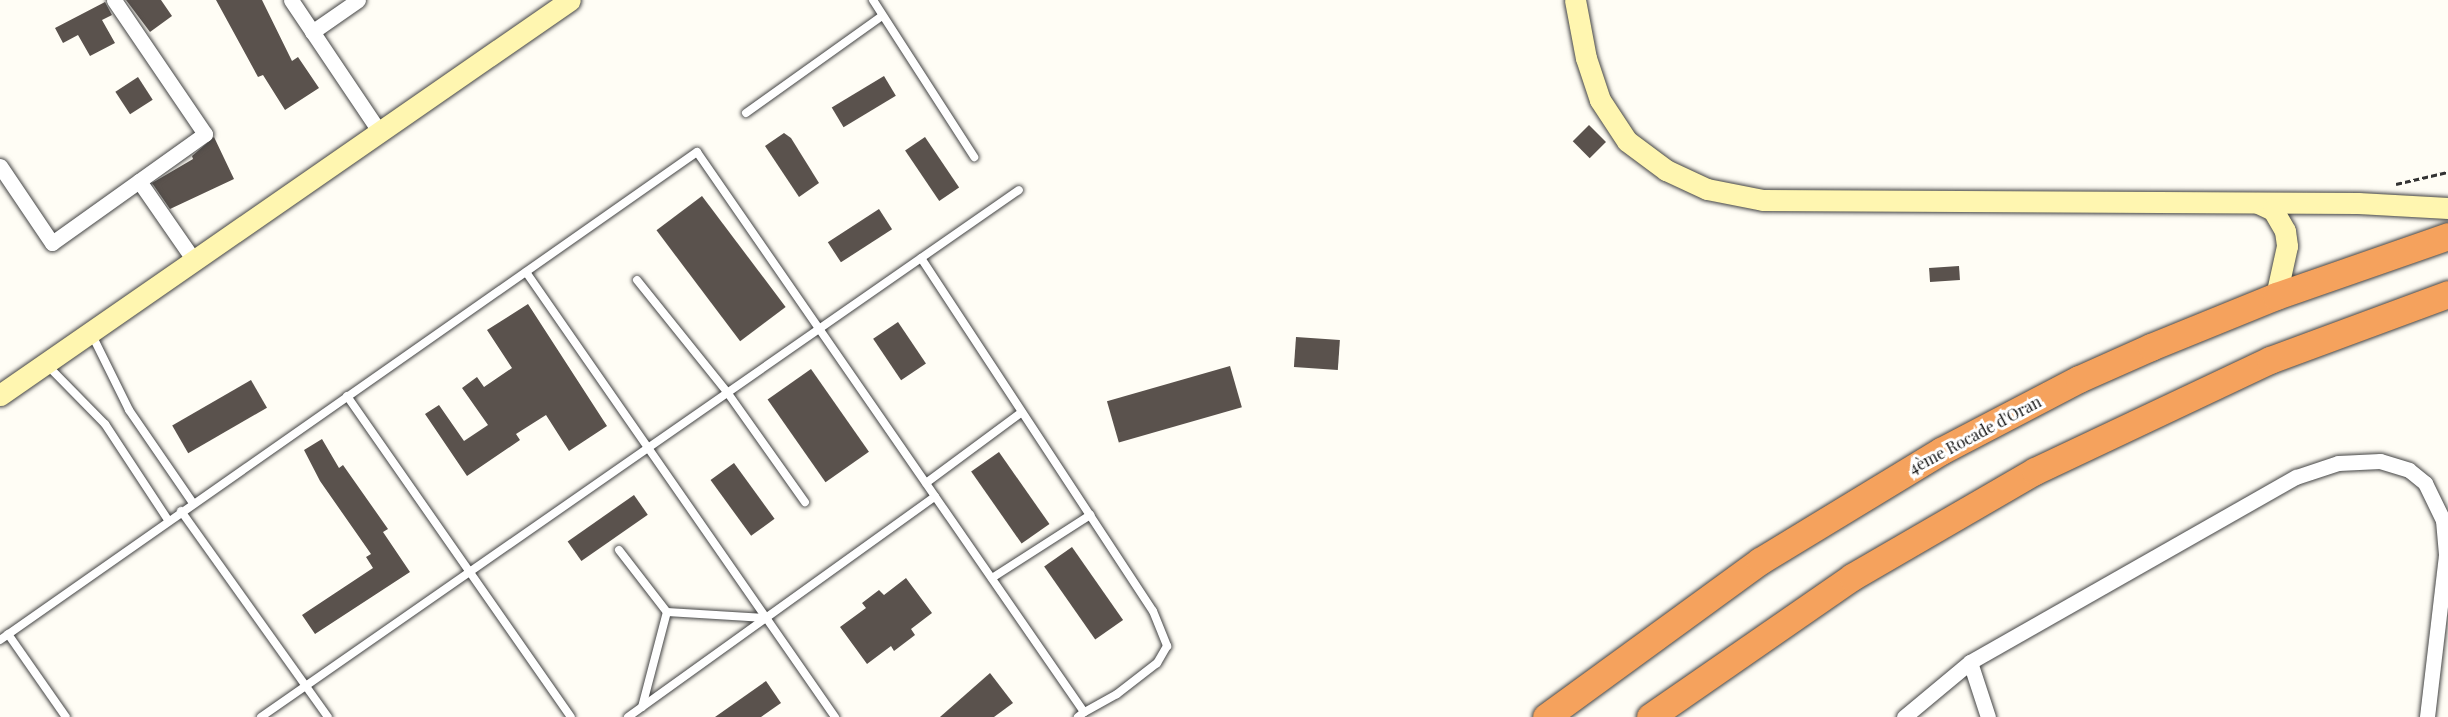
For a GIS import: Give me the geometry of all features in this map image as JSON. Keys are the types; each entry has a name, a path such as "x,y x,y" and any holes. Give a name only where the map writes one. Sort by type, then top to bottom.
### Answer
{"highway":[{"name":"4ème Rocade d'Oran","path":"1546,717 1760,561 1941,451 2079,379 2276,296 2448,236"},
{"path":"1650,717 1852,577 2035,471 2270,360 2448,294"},
{"path":"1683,717 1761,638"}],"main road":[{"path":"0,395 381,134 570,0"},
{"path":"1575,0 1586,58 1600,100 1627,141 1666,170 1707,189 1763,200 2379,203 2448,208"},
{"path":"2258,203 2277,214 2285,231 2287,246 2276,296"}],"street":[{"path":"0,166 52,243 205,134 114,0"},
{"path":"291,0 381,134"},
{"path":"312,32 358,0"},
{"path":"139,181 195,262"},
{"path":"1904,717 1970,662 2296,477 2338,463 2380,461 2409,470 2425,483 2443,520 2446,555 2427,717"},
{"path":"1970,662 1988,717"}],"lane":[{"path":"873,0 974,157"},
{"path":"746,113 882,16"},
{"path":"0,640 168,520 697,152 992,579 1081,715 1117,694 1157,663 1167,646 1153,611 921,258"},
{"path":"261,717 1019,190"},
{"path":"526,272 646,448 835,717"},
{"path":"636,280 727,392 805,502"},
{"path":"92,334 129,410 193,503"},
{"path":"46,363 105,424 168,520"},
{"path":"347,396 571,717"},
{"path":"926,483 1022,412"},
{"path":"628,717 934,496"},
{"path":"181,511 328,717"},
{"path":"992,579 1090,515"},
{"path":"619,550 667,612 765,618"},
{"path":"642,707 667,612"},
{"path":"8,634 66,717"}],"path":[{"path":"2379,203 2396,184 2448,172"}],"building":[{"path":"126,0 161,0 172,16 150,32"},
{"path":"216,0 262,0 292,61 298,57 319,88 285,110 263,75 258,77"},
{"path":"105,2 112,15 102,20 115,43 90,56 78,35 63,43 55,28"},
{"path":"884,76 896,96 844,127 832,107"},
{"path":"138,77 153,100 130,114 115,92"},
{"path":"1589,125 1606,142 1590,158 1573,141"},
{"path":"784,133 791,138 819,183 799,197 765,146"},
{"path":"214,137 234,179 170,209 152,183 193,159 192,156"},
{"path":"925,137 959,188 939,201 905,150"},
{"path":"702,196 786,307 740,341 656,230"},
{"path":"879,209 892,229 841,262 828,242"},
{"path":"1959,266 1960,280 1930,282 1929,268"},
{"path":"528,304 607,426 569,451 546,415 516,434 520,440 467,476 425,414 439,405 464,441 488,425 462,388 477,377 484,387 512,368 487,330"},
{"path":"898,322 926,363 901,380 873,339"},
{"path":"1296,337 1340,340 1338,370 1294,367"},
{"path":"1230,366 1242,407 1119,443 1107,401"},
{"path":"811,369 869,452 826,482 768,399"},
{"path":"251,380 267,408 188,453 172,426"},
{"path":"322,439 339,468 343,465 388,529 383,532 410,572 315,634 302,615 373,568 366,557 371,554 320,481 304,450"},
{"path":"999,452 1049,524 1022,544 971,472"},
{"path":"734,463 775,519 751,536 711,480"},
{"path":"634,495 648,515 581,561 568,541"},
{"path":"1072,547 1123,620 1095,639 1044,567"},
{"path":"906,578 932,613 911,629 915,635 894,651 891,646 867,664 840,627 866,608 862,603 879,590 884,595"},
{"path":"990,673 1013,703 994,717 940,717"},
{"path":"766,681 781,703 761,717 715,717"}]}
